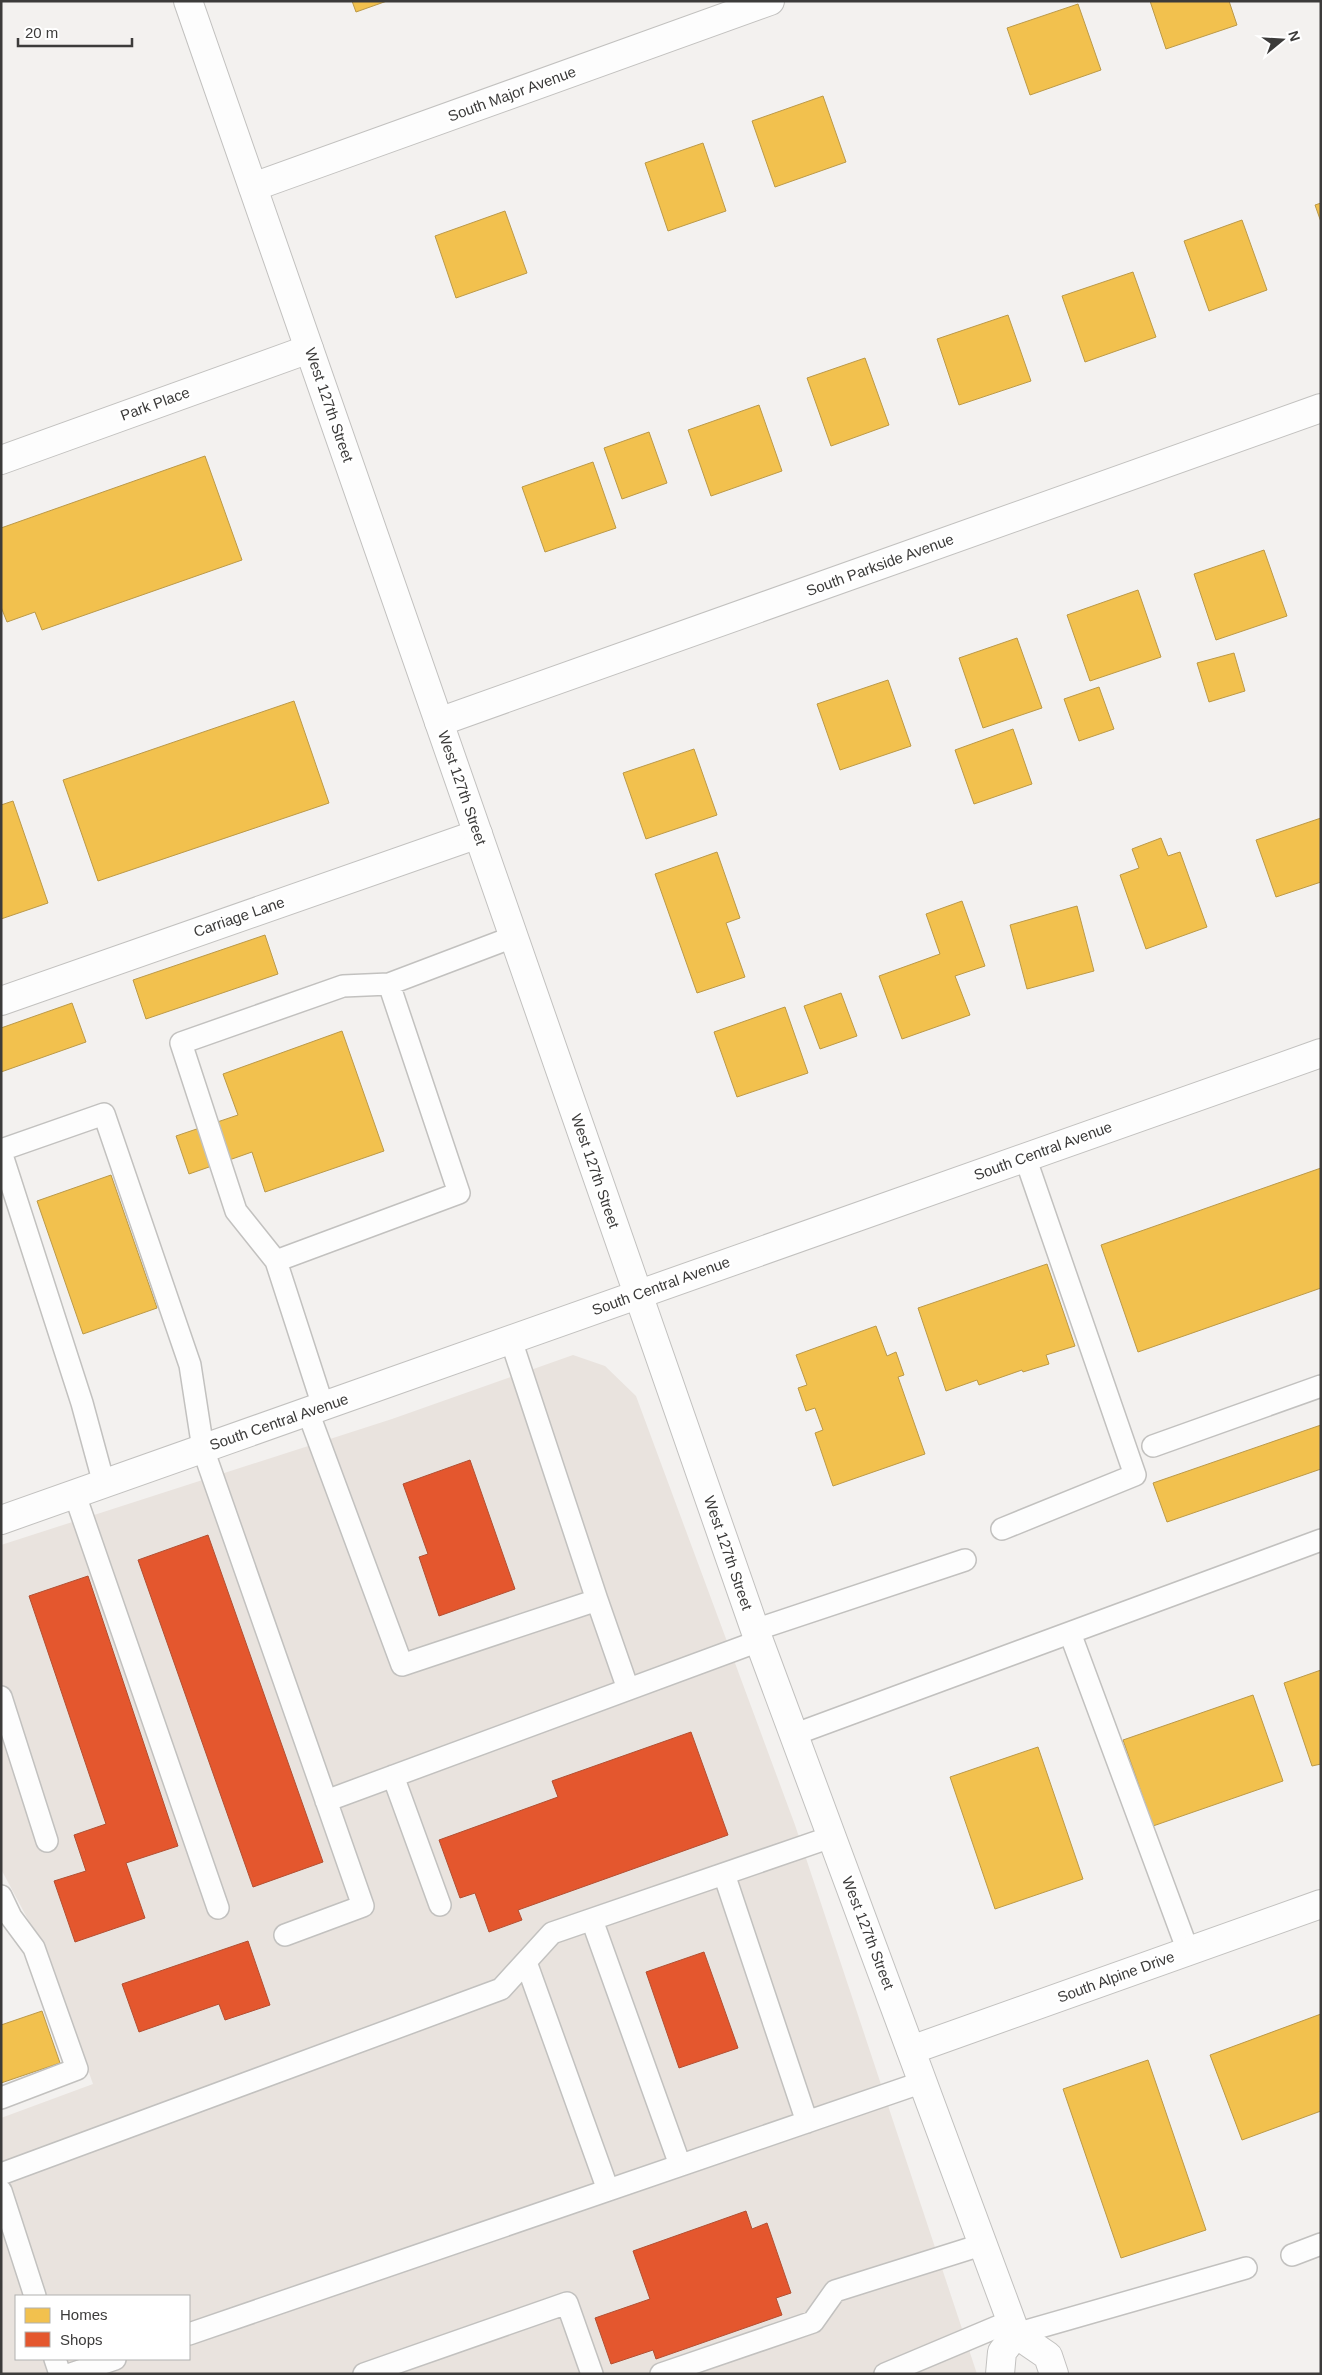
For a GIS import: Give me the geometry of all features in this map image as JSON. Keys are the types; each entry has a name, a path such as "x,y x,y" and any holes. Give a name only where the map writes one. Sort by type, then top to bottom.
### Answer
{"street":[{"name":"West 127th Street","path":"188,1 757,1636 1014,2328"},
{"name":"South Major Avenue","path":"253,187 770,1"},
{"name":"Park Place","path":"1,460 309,349"},
{"name":"South Parkside Avenue","path":"439,722 1321,408"},
{"name":"Carriage Lane","path":"1,1001 478,834"},
{"name":"South Central Avenue","path":"2,1517 104,1484 1321,1053"},
{"name":"South Alpine Drive","path":"911,2050 1321,1904"},
{"path":"1000,2374 1002,2352 1014,2328 1048,2356 1054,2374"}],"lane":[{"path":"513,937 389,984 344,986 180,1043 236,1211 276,1261 316,1409 402,1665 597,1600"},
{"path":"276,1261 459,1193 389,984"},
{"path":"104,1484 82,1403 1,1151 104,1114 190,1364 203,1449 363,1906 285,1935"},
{"path":"1002,1529 1135,1475 1025,1157"},
{"path":"511,1340 628,1689"},
{"path":"1153,1446 1321,1386"},
{"path":"75,1494 218,1908"},
{"path":"793,1735 1321,1540"},
{"path":"326,1801 628,1689 757,1636 966,1560"},
{"path":"1070,1633 1188,1951"},
{"path":"1,1697 47,1841"},
{"path":"393,1776 440,1905"},
{"path":"1,2174 501,1989 552,1934 832,1837"},
{"path":"724,1874 807,2122"},
{"path":"1,1896 11,1917 34,1948 77,2069 1,2098"},
{"path":"592,1920 680,2165"},
{"path":"526,1962 608,2190"},
{"path":"190,2334 923,2082"},
{"path":"1,2191 35,2295"},
{"path":"661,2374 813,2322 835,2291 984,2244"},
{"path":"1292,2255 1321,2244"},
{"path":"885,2374 1014,2328 1246,2268"},
{"path":"364,2374 567,2304 592,2374"},
{"path":"55,2360 60,2374"},
{"path":"72,2374 112,2360"}],"shaded area":[{"path":"573,1355 605,1366 636,1396 795,1825 977,2374 1,2374 1,2118 93,2084 49,1959 1,1869 1,1545 392,1419"}],"building: Homes":[{"path":"352,1 387,1 356,12"},
{"path":"1150,1 1229,1 1237,25 1166,49"},
{"path":"1078,4 1101,70 1030,95 1007,28"},
{"path":"823,96 846,162 775,187 752,121"},
{"path":"703,143 726,211 668,231 645,163"},
{"path":"1321,203 1321,222 1315,205"},
{"path":"505,211 527,273 456,298 435,236"},
{"path":"1242,220 1267,290 1209,311 1184,241"},
{"path":"1133,272 1156,337 1085,362 1062,296"},
{"path":"1008,315 1031,381 959,405 937,339"},
{"path":"865,358 889,425 831,446 807,378"},
{"path":"759,405 782,471 711,496 688,430"},
{"path":"649,432 667,483 622,499 604,448"},
{"path":"205,456 242,560 42,630 35,612 7,622 1,607 1,528"},
{"path":"593,462 616,528 545,552 522,487"},
{"path":"1264,550 1287,616 1216,640 1194,574"},
{"path":"1138,590 1161,657 1090,681 1067,615"},
{"path":"1017,638 1042,708 983,728 959,658"},
{"path":"1234,653 1245,691 1209,702 1197,663"},
{"path":"888,680 911,746 840,770 817,704"},
{"path":"1099,687 1114,729 1079,741 1064,699"},
{"path":"294,701 329,803 98,881 63,780"},
{"path":"1013,729 1032,784 974,804 955,750"},
{"path":"694,749 717,815 646,839 623,773"},
{"path":"13,801 48,903 1,919 1,805"},
{"path":"1321,818 1321,882 1276,897 1256,840"},
{"path":"1161,838 1168,856 1180,852 1207,927 1146,949 1120,875 1139,868 1132,849"},
{"path":"717,852 740,918 726,923 745,977 697,993 655,874"},
{"path":"962,901 985,966 955,976 970,1015 902,1039 879,976 940,954 926,914"},
{"path":"1077,906 1094,971 1027,989 1010,925"},
{"path":"265,935 278,974 146,1019 133,980"},
{"path":"841,993 857,1036 820,1049 804,1006"},
{"path":"72,1003 86,1042 1,1072 1,1028"},
{"path":"785,1007 808,1073 737,1097 714,1032"},
{"path":"342,1031 384,1151 265,1192 252,1152 189,1174 176,1136 238,1115 223,1074"},
{"path":"1321,1168 1321,1288 1138,1352 1101,1245"},
{"path":"111,1175 157,1308 83,1334 37,1201"},
{"path":"1047,1264 1075,1346 1046,1355 1049,1364 1023,1372 1022,1370 979,1385 977,1380 946,1391 918,1308"},
{"path":"876,1326 887,1356 896,1352 904,1375 898,1377 925,1454 833,1486 815,1433 823,1430 815,1408 806,1411 798,1388 807,1385 796,1355"},
{"path":"1321,1425 1321,1469 1167,1522 1153,1483"},
{"path":"1321,1670 1321,1764 1312,1766 1284,1683"},
{"path":"1253,1695 1283,1781 1153,1826 1123,1740"},
{"path":"1038,1747 1083,1879 995,1909 950,1777"},
{"path":"42,2011 60,2063 1,2083 1,2025"},
{"path":"1321,2014 1321,2111 1242,2140 1210,2055"},
{"path":"1148,2060 1206,2230 1121,2258 1063,2089"}],"building: Shops":[{"path":"470,1460 515,1589 439,1616 419,1557 428,1554 403,1484"},
{"path":"208,1535 323,1862 253,1887 138,1560"},
{"path":"88,1576 178,1846 126,1863 145,1918 75,1942 54,1881 86,1871 74,1835 106,1824 29,1596"},
{"path":"691,1732 728,1835 518,1910 522,1920 489,1932 475,1893 460,1898 439,1840 558,1797 552,1781"},
{"path":"248,1941 270,2005 225,2020 219,2004 139,2032 122,1984"},
{"path":"704,1952 738,2048 679,2068 646,1972"},
{"path":"746,2211 752,2229 767,2223 791,2293 776,2298 782,2315 656,2359 653,2350 611,2364 595,2318 650,2299 633,2251"}]}
